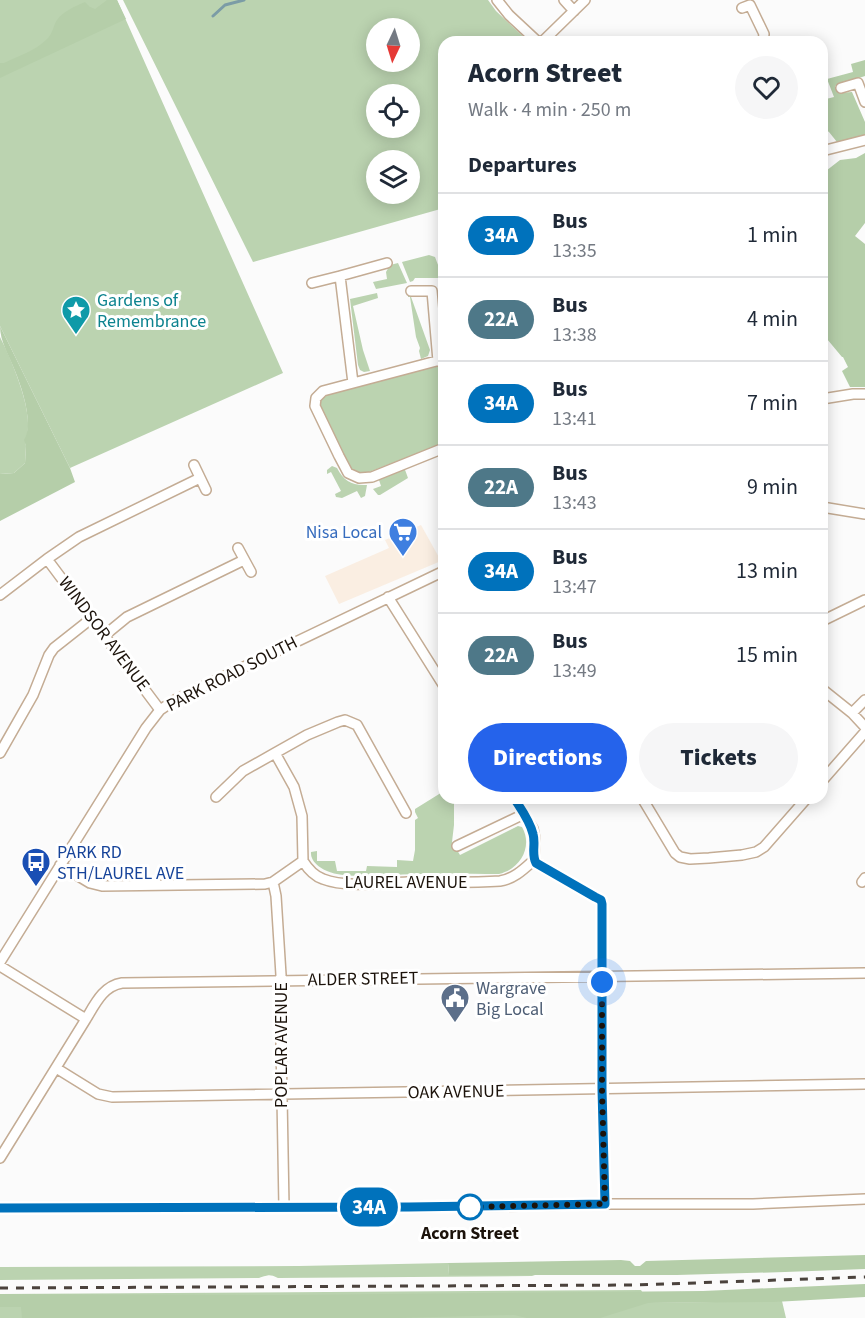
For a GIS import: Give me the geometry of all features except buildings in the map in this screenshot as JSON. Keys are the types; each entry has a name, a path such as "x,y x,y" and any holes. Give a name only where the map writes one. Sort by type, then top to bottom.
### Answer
{"street":[{"path":"497,0 509,15 533,36"},
{"path":"564,0 573,11"},
{"path":"546,36 585,0"},
{"path":"751,4 764,36"},
{"path":"841,88 858,83 865,102"},
{"path":"828,149 865,140"},
{"path":"312,283 387,263"},
{"path":"340,276 353,382"},
{"path":"411,291 432,291 438,337"},
{"path":"438,361 323,391 316,398 315,406 348,473 354,476 364,479 372,477 438,450"},
{"path":"828,398 865,394"},
{"path":"194,465 206,490"},
{"path":"0,595 47,558 79,537 200,478"},
{"path":"828,508 865,514"},
{"path":"238,548 251,572"},
{"name":"WINDSOR AVENUE","path":"47,558 160,710"},
{"path":"105,635 127,617 244,560"},
{"name":"PARK ROAD SOUTH","path":"0,964 146,728 160,710 175,700 438,574"},
{"path":"388,597 438,676"},
{"path":"828,618 865,600"},
{"path":"0,753 33,695 49,655 54,648 92,618"},
{"path":"828,694 865,727"},
{"path":"852,713 865,700"},
{"path":"216,797 243,771 307,735 345,720 357,725 406,813"},
{"path":"828,774 865,732"},
{"path":"60,865 90,883 102,886 265,884 273,882 303,861 302,816 294,787 275,753"},
{"path":"518,804 532,829 534,860 542,867 601,900 603,910 602,1089 605,1204"},
{"path":"646,804 675,853 680,857 690,859 756,852 764,847 802,804"},
{"name":"LAUREL AVENUE","path":"456,846 524,814"},
{"name":"LAUREL AVENUE","path":"303,861 313,873 326,880 363,884 500,881 514,876 534,860"},
{"name":"POPLAR AVENUE","path":"273,882 276,896 281,980 284,1207"},
{"path":"0,964 86,1019"},
{"name":"ALDER STREET","path":"0,1158 99,997 117,983 865,973"},
{"name":"OAK AVENUE","path":"56,1068 103,1096 865,1084"},
{"path":"0,1208 753,1204 865,1199"}],"shaded area":[{"path":"421,525 438,556 438,562 339,604 325,576 389,548 385,540"}],"green space":[{"path":"0,0 117,0 283,373 70,468 0,326"},
{"path":"107,0 117,0 126,19 0,78 0,63 42,44 50,35 57,20 66,11 85,2 95,9"},
{"path":"123,0 488,0 496,11 523,36 438,36 438,210 253,262"},
{"path":"865,60 865,76 835,86 839,93 852,92 865,122 865,135 837,142 828,131 828,98 834,97 828,79 853,72 851,64"},
{"path":"865,153 865,223 855,236 865,244 865,387 850,387 842,371 848,367 843,357 828,340 828,169 840,160 856,158"},
{"path":"429,255 435,257 438,265 438,278 415,278 410,282 402,262"},
{"path":"398,263 407,283 376,289 373,282 387,279 386,272 390,265"},
{"path":"377,293 378,298 353,306 370,371 364,372 358,365 350,299"},
{"path":"408,294 410,294 430,350 428,356 421,359 410,297"},
{"path":"0,326 75,482 0,521 0,474 14,473 25,463 24,440 28,425 24,396 3,343"},
{"path":"0,337 21,388 28,417 28,430 25,440 25,463 14,473 0,474"},
{"path":"438,366 438,445 359,475 350,470 320,408 323,397 328,392"},
{"path":"332,466 337,468 349,482 367,485 365,496 361,498 357,491 342,498 336,497 335,494 341,491 331,472 327,474 327,470"},
{"path":"404,467 408,478 378,495 373,489 381,486 378,477"},
{"path":"438,795 438,804 454,804 452,842 460,855 518,826 522,827 526,842 523,856 513,867 499,874 359,876 327,871 318,866 312,858 311,852 317,851 317,861 335,861 337,871 366,871 367,866 397,867 397,860 413,861 415,820 418,818 415,809"},
{"path":"865,1255 865,1269 677,1275 449,1275 448,1263 621,1260 640,1266 646,1261"},
{"path":"448,1263 449,1274 535,1275 278,1278 269,1275 259,1278 0,1280 0,1267"},
{"path":"865,1284 865,1297 774,1302 648,1303 600,1318 527,1318 514,1315 398,1318 22,1318 21,1307 0,1307 0,1294 285,1295 703,1291"},
{"path":"641,1290 649,1303 782,1301 786,1318 0,1318 0,1294"}],"waterway":[{"path":"213,16 225,5 244,0"}],"railway":[{"path":"0,1288 635,1285 865,1277"}],"bus line":[{"name":"34A","path":"0,1208 605,1204 602,1089 602,904 601,900 536,863 533,857 532,829 518,804"}],"place":[{"name":"Gardens of Remembrance","path":"76,336"},
{"name":"Nisa Local","path":"403,558"},
{"name":"PARK RD STH/LAUREL AVE","path":"36,888"},
{"name":"Wargrave Big Local","path":"455,1024"},
{"name":"Acorn Street","path":"470,1207"}],"route":[{"path":"470,1207 605,1204 602,982"}]}
